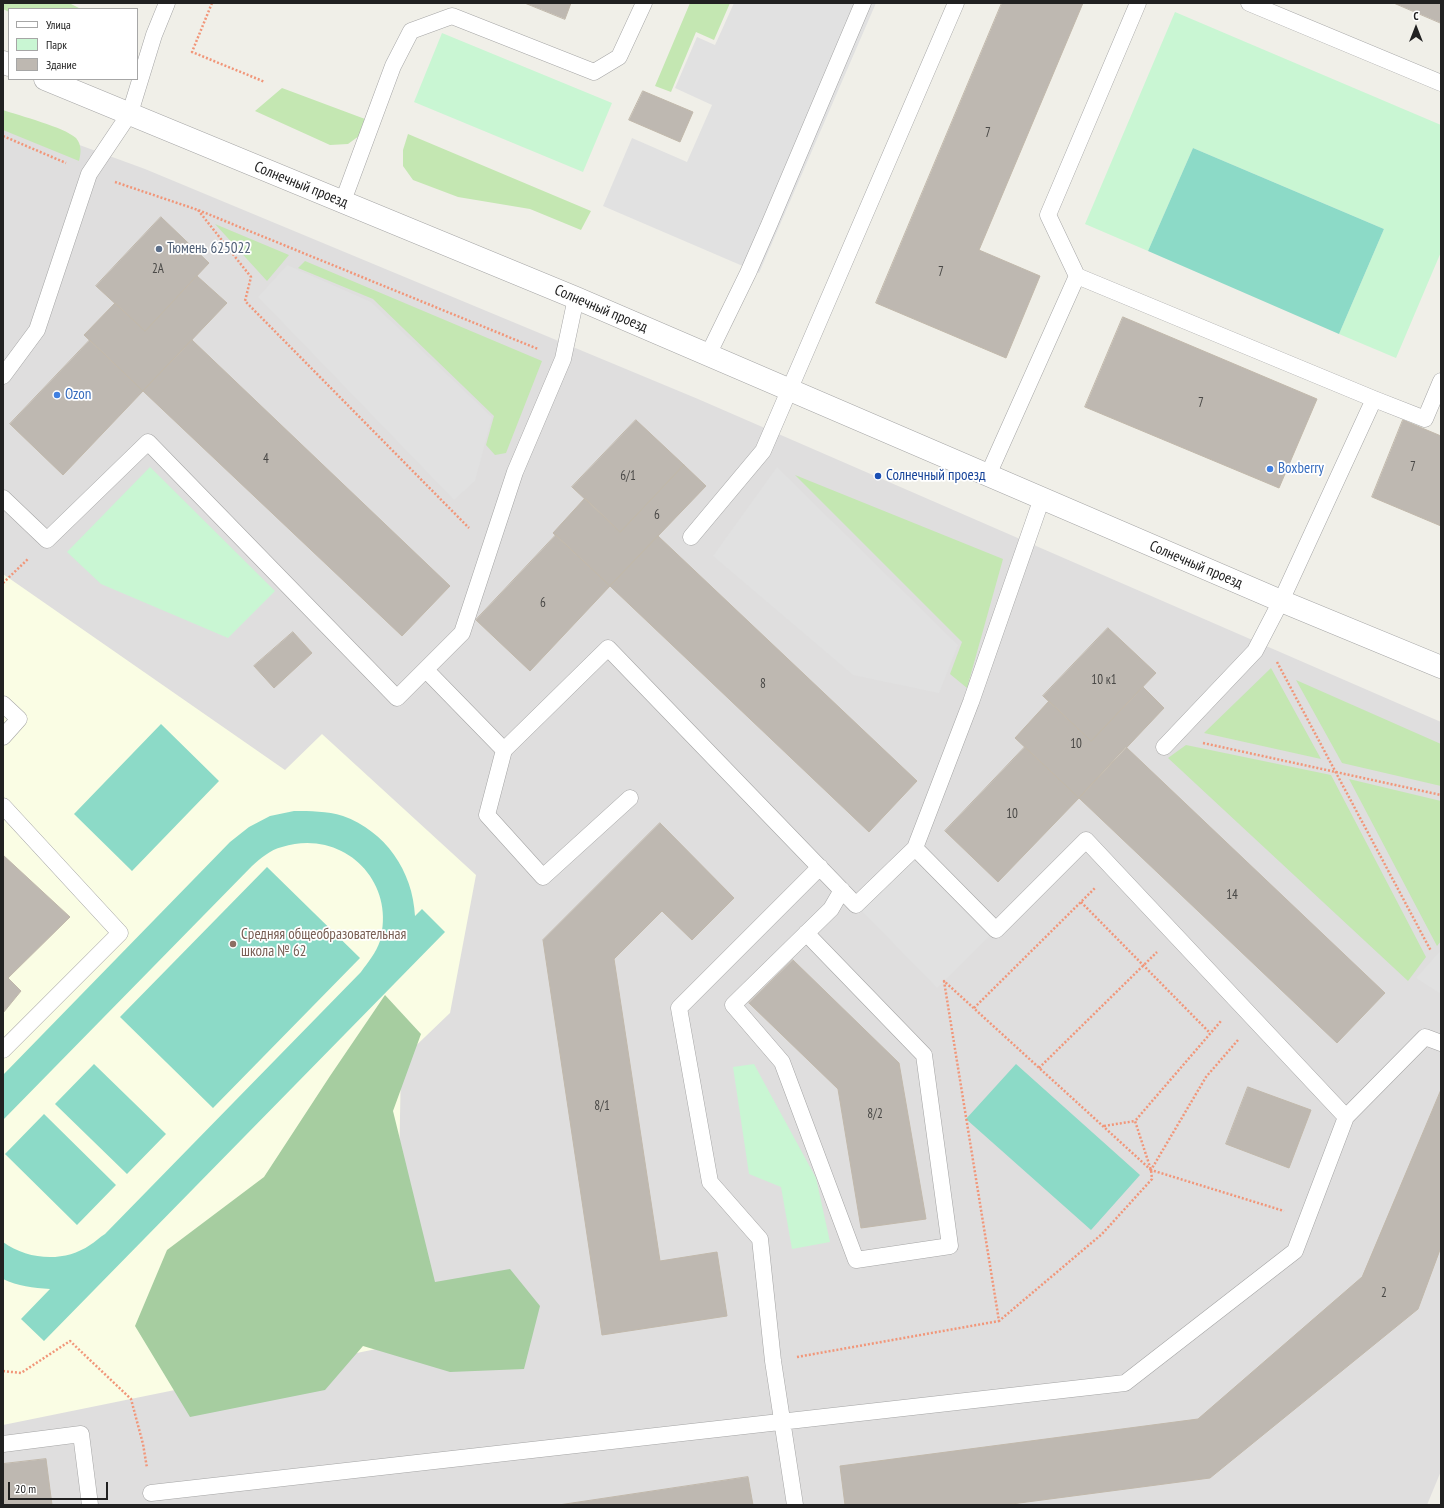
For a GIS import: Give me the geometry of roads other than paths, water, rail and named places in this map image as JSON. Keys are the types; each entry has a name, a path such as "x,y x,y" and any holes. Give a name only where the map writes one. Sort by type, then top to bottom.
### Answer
{"street":[{"name":"Солнечный проезд","path":"48,80 576,298 1281,601 1441,667"}],"lane":[{"path":"3,376 38,330 89,174 130,113 154,35 167,3"},
{"path":"343,201 392,66 412,31 452,16 594,72 619,57 644,3"},
{"path":"708,355 748,273 863,3"},
{"path":"691,537 763,451 956,3"},
{"path":"1138,3 1048,215 1077,276 1374,399 1426,419 1441,381"},
{"path":"1249,3 1441,83"},
{"path":"988,474 1077,276"},
{"path":"3,498 47,540 148,442 397,698 462,633 515,472 563,359 576,298"},
{"path":"1168,742 1255,651 1281,601 1374,399"},
{"path":"630,798 543,877 487,815 504,750 608,648 856,905 915,848 971,702 1042,498"},
{"path":"426,670 504,750"},
{"path":"3,704 19,719 3,737"},
{"path":"3,806 120,933 3,1050"},
{"path":"915,848 996,930 1086,840 1346,1117"},
{"path":"795,1505 772,1361 760,1238 710,1182 679,1008 820,867"},
{"path":"806,933 924,1055 950,1246 856,1260 782,1062 732,1005 806,933 831,909 842,890"},
{"path":"151,1493 1126,1383 1295,1251 1346,1117 1426,1037 1441,1043"},
{"path":"3,1444 80,1434 90,1505"}],"place":[{"name":"Тюмень 625022","path":"159,249"},
{"name":"Ozon","path":"57,395"},
{"name":"Boxberry","path":"1270,469"},
{"name":"Солнечный проезд","path":"878,476"},
{"name":"Средняя общеобразовательная школа № 62","path":"233,944"}]}
